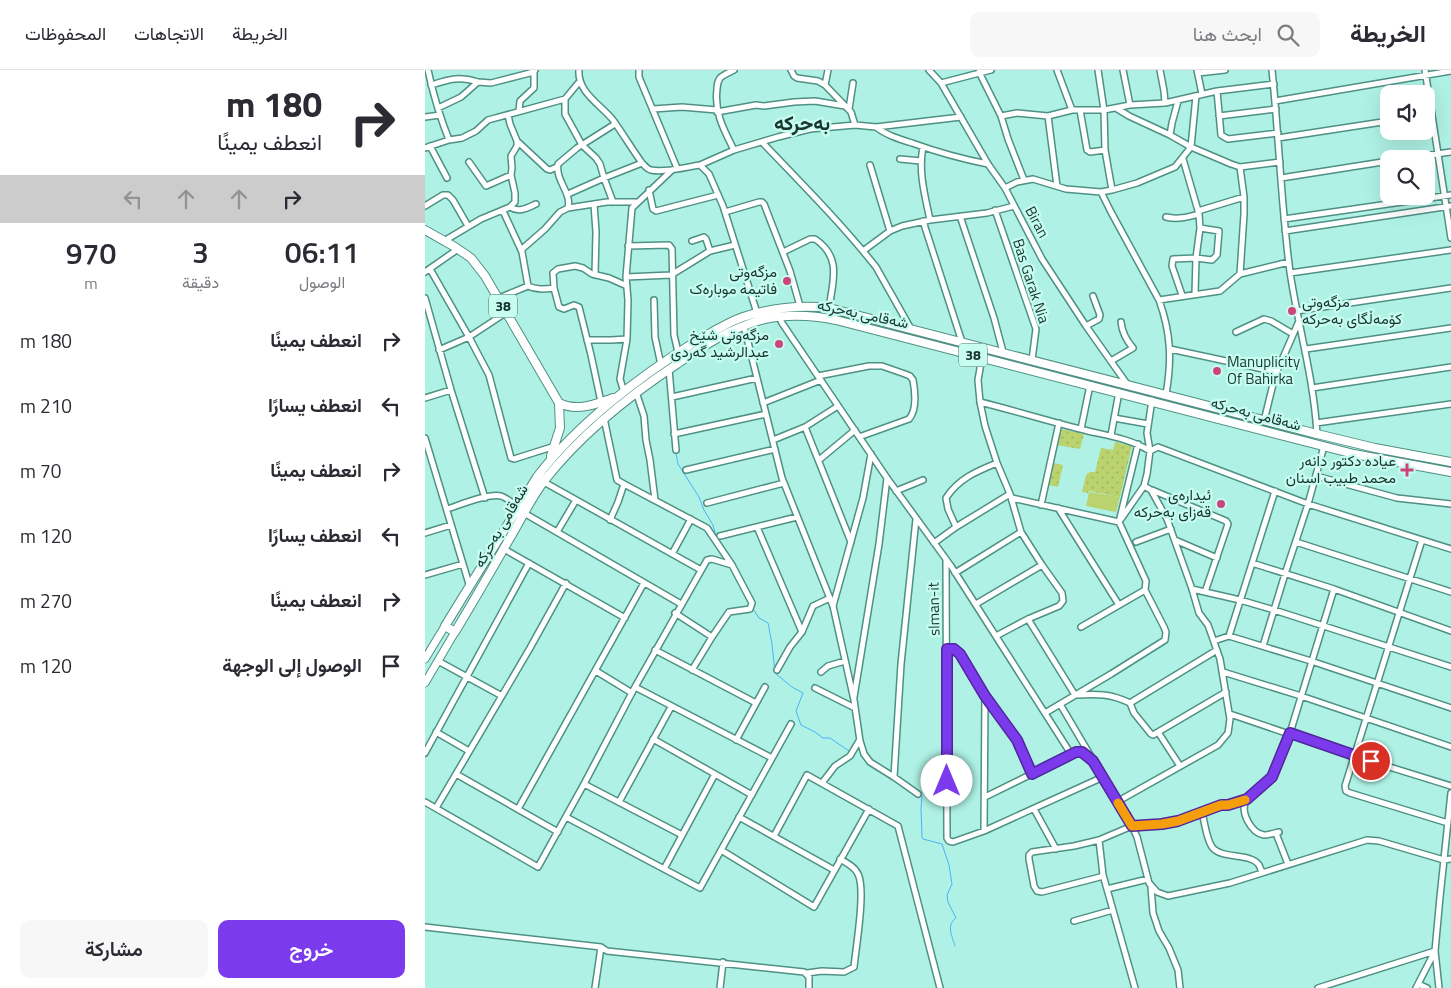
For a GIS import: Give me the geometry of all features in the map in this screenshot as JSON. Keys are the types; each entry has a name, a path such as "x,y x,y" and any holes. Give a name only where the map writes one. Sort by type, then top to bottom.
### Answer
{"main road":[{"name":"38","path":"425,230 471,258 485,276 559,403 561,420 555,446 549,460"},
{"name":"شەقامی بەحرکە","path":"425,659 469,584 549,460 586,423 679,352 703,342 741,318 773,309 800,306 829,308 1264,421 1375,448 1451,462"},
{"name":"شەقامی بەحرکە","path":"727,328 779,317 827,318 1152,400 1354,454 1451,472"},
{"name":"شەقامی بەحرکە","path":"425,683 544,482 569,452 604,418 703,342"},
{"path":"1105,389 1103,384 1107,380"},
{"name":"38","path":"559,403 579,408 622,394"},
{"path":"1354,454 1357,444"},
{"path":"1373,458 1375,448"},
{"path":"445,626 455,632"}],"street":[{"path":"428,70 449,140"},
{"path":"425,89 457,78 491,83 535,70"},
{"path":"519,111 520,101 534,88 535,70"},
{"path":"579,70 580,82 586,93 615,124 642,163 647,168 653,170 700,165 735,150 810,129 855,125 876,127 961,116"},
{"path":"639,70 639,77 653,109 674,169"},
{"path":"732,70 721,77 717,84 716,92 717,111 735,150"},
{"path":"791,70 797,78 818,81 825,85 851,112 855,125"},
{"path":"825,85 828,70"},
{"name":"Biran","path":"929,70 941,83 988,164 1005,188 1042,258 1127,385"},
{"path":"941,83 976,72 991,70"},
{"path":"1057,70 1072,110"},
{"path":"1097,70 1104,110 1105,150 1112,190"},
{"path":"1123,70 1130,105"},
{"path":"1160,70 1165,103"},
{"path":"1005,188 1024,180 1033,179 1066,189 1101,192 1137,182 1175,168 1191,148 1199,95 1198,72 1225,70"},
{"path":"1273,70 1290,273 1312,388 1317,434"},
{"path":"1275,101 1426,73 1451,71"},
{"path":"976,72 1001,116 1024,180"},
{"path":"438,108 461,97 478,82"},
{"path":"447,178 427,147 462,138 476,131 487,120 565,99 580,82"},
{"path":"847,108 853,83"},
{"path":"1001,116 1017,113 1048,116 1072,110 1104,110 1130,105 1165,103 1217,91 1274,84"},
{"path":"1217,91 1221,135 1228,139 1278,136 1380,122"},
{"path":"565,99 565,114 582,145 600,164 613,202"},
{"path":"1170,135 1178,101"},
{"path":"653,109 682,107 717,111 756,104 764,106 794,102 815,102 847,108"},
{"path":"1115,108 1170,135 1191,148 1240,167 1280,162"},
{"path":"1080,110 1087,150 1090,152 1105,150"},
{"path":"1219,116 1276,110"},
{"path":"425,117 440,115"},
{"path":"444,241 467,226 503,211 515,202 511,175 511,156 517,146 517,141 507,115"},
{"path":"1048,116 1057,186"},
{"path":"569,208 568,194 563,187 557,168 558,164 582,145 615,124"},
{"path":"876,127 884,134 923,147 988,164"},
{"path":"1435,130 1445,195 1449,206 1451,238"},
{"path":"517,141 528,149 547,169 557,168"},
{"path":"762,142 876,267 911,329"},
{"path":"923,147 921,161 923,184 930,220"},
{"path":"1435,153 1451,152"},
{"path":"900,159 921,161"},
{"path":"1183,159 1199,212 1200,228 1196,258 1195,294"},
{"path":"469,162 486,186 511,175"},
{"path":"1281,178 1380,162"},
{"path":"568,194 642,163"},
{"path":"700,165 709,174 725,212 757,313"},
{"path":"870,165 890,231"},
{"path":"1240,167 1244,197 1240,274"},
{"path":"622,394 620,379 627,339 626,277 632,208 636,202 674,169"},
{"path":"649,190 654,210 718,195"},
{"path":"1101,192 1159,300 1167,327 1170,349 1170,371 1166,394"},
{"path":"1284,219 1451,194"},
{"path":"425,206 443,195 448,195 453,200 467,226"},
{"path":"1166,217 1172,219 1179,218 1244,197"},
{"path":"521,250 545,229 560,212 569,208 613,202 636,202"},
{"path":"725,212 762,202 783,252 800,306"},
{"path":"510,207 520,210 536,204"},
{"path":"594,204 596,232 595,275"},
{"path":"863,251 890,231 902,226 1014,206"},
{"path":"1285,231 1449,206"},
{"name":"Bas Garak Nia","path":"995,210 1035,330 1032,360"},
{"path":"503,211 521,250 528,286"},
{"path":"960,216 994,318 1003,352"},
{"path":"923,221 962,342"},
{"path":"1182,296 1172,266 1173,259 1196,258 1212,260 1217,255 1219,232 1217,230 1200,228"},
{"path":"692,241 703,237 707,239 710,251"},
{"path":"783,252 810,239 815,239 824,246 833,260 835,273 829,308"},
{"path":"628,246 669,244 672,249 674,335 679,352"},
{"path":"626,277 671,275 710,251 735,245"},
{"path":"459,249 427,271 469,337 489,375 511,458 555,446"},
{"path":"1290,273 1451,250"},
{"path":"1159,300 1220,291 1240,274 1289,262"},
{"path":"601,402 579,307 575,305 564,309 559,307 554,288 553,273 558,269 575,266 627,286"},
{"path":"499,298 528,286 541,289 554,288"},
{"path":"1297,311 1451,288"},
{"path":"1086,326 1099,318 1100,315 1093,296"},
{"path":"425,298 439,350 485,498"},
{"path":"654,300 655,337 661,365"},
{"path":"439,350 469,337 507,312"},
{"path":"779,317 887,478 976,604 1071,754"},
{"path":"1236,332 1264,319 1293,334"},
{"path":"1264,421 1277,372 1299,321"},
{"path":"1111,361 1133,348 1127,342 1121,322"},
{"path":"743,326 784,483 833,606 854,700 859,741 866,758 919,794"},
{"path":"1305,349 1451,328"},
{"path":"587,340 627,339"},
{"path":"1170,349 1277,372"},
{"path":"982,357 978,380 979,402 997,463 1011,496 1021,532 1062,593 1063,600 1059,606 1028,619 996,636"},
{"path":"763,403 819,378 869,366 882,366 910,376 913,380 913,415 909,419 859,436"},
{"path":"1312,388 1451,366"},
{"path":"669,369 676,450"},
{"path":"671,398 757,378"},
{"path":"1081,429 1090,385"},
{"path":"425,398 451,390"},
{"path":"636,392 644,416 655,500"},
{"path":"1111,435 1119,392"},
{"path":"1119,522 1143,486 1147,474 1149,451 1147,433 1152,400"},
{"path":"979,402 1111,435 1138,444 1149,451"},
{"path":"1316,423 1451,404"},
{"path":"773,440 805,427 838,406"},
{"path":"674,434 766,414"},
{"path":"604,418 617,480 707,528 732,565 752,603 750,609 729,612 711,637 692,670"},
{"path":"1114,418 1148,424"},
{"path":"1041,505 1059,423"},
{"path":"805,427 851,542"},
{"path":"819,460 855,430"},
{"path":"425,438 469,584"},
{"path":"1045,713 1165,640 1166,632 1145,590 1146,581 1119,522 1138,444"},
{"path":"1263,646 1308,504 1324,446"},
{"path":"1149,451 1158,447 1308,504 1451,549"},
{"path":"686,470 775,449"},
{"path":"833,606 863,498 871,454"},
{"path":"956,527 946,498 951,490 961,480 977,470 997,463"},
{"path":"1316,476 1397,498 1451,504"},
{"path":"854,700 887,478"},
{"path":"897,491 923,480"},
{"path":"544,482 701,570"},
{"path":"707,503 784,483"},
{"path":"610,520 619,502 624,484"},
{"path":"1143,486 1226,521 1228,524 1205,592"},
{"path":"1122,800 1219,745 1229,729 1230,714 1223,672 1209,625 1199,613 1171,529 1151,490"},
{"path":"1229,636 1275,491"},
{"path":"447,509 498,496 504,497 518,507"},
{"path":"934,543 956,527 1011,496 1041,505 1119,522"},
{"path":"557,532 576,500"},
{"path":"1058,508 1119,605"},
{"path":"524,513 681,604"},
{"path":"719,536 797,517"},
{"path":"895,777 901,664 916,518"},
{"path":"672,554 691,520"},
{"path":"425,533 451,525"},
{"path":"757,527 802,632"},
{"path":"1135,542 1171,529"},
{"path":"955,573 1021,532"},
{"path":"1175,540 1217,558"},
{"path":"1422,540 1345,786 1346,791 1350,793 1448,823"},
{"path":"1296,542 1451,592"},
{"path":"504,549 625,618"},
{"path":"425,802 538,866 675,613 707,560 712,558 732,565"},
{"name":"slman-it","path":"946,560 947,838 953,842 984,831"},
{"path":"425,753 529,563"},
{"path":"425,575 463,564"},
{"path":"1252,564 1451,630"},
{"path":"976,604 1042,565"},
{"path":"436,808 566,583"},
{"path":"519,809 644,583"},
{"path":"1192,589 1241,600 1451,668"},
{"path":"1081,627 1145,590"},
{"path":"1288,864 1278,834 1263,835 1250,825 1243,807 1247,799 1272,777 1290,733 1333,590"},
{"path":"777,670 789,647 802,632 813,606 830,598"},
{"path":"675,613 711,637"},
{"path":"1028,619 1075,695"},
{"path":"1214,641 1229,636 1311,661 1451,708"},
{"path":"947,649 957,651 985,696 1017,740 1032,774"},
{"path":"655,650 756,703"},
{"path":"1130,702 1217,650"},
{"path":"438,661 502,696"},
{"path":"821,672 827,666 845,661"},
{"path":"595,671 671,706 772,758"},
{"path":"1223,672 1301,696 1451,747"},
{"path":"736,740 765,687"},
{"path":"815,688 855,708"},
{"path":"1075,695 1105,694 1130,702 1134,713 1148,732 1153,735 1226,692"},
{"path":"985,696 984,831 1103,777"},
{"path":"1060,704 1137,837 1151,886 1153,913 1159,931 1169,948 1178,970 1180,988"},
{"path":"619,802 671,706"},
{"path":"1230,714 1451,786"},
{"path":"566,817 700,888 791,724"},
{"path":"436,732 469,751"},
{"path":"1157,732 1180,766"},
{"path":"653,739 751,795"},
{"path":"822,783 835,766 850,756 859,741"},
{"path":"985,797 1078,751 1093,761"},
{"path":"456,774 558,832"},
{"path":"664,869 715,774"},
{"path":"774,836 807,775 898,826 940,988"},
{"path":"584,784 682,835"},
{"path":"1439,988 1435,951 1451,793"},
{"path":"1103,875 1042,892 1037,891 1034,886 1029,855 1032,852 1099,840 1132,826 1178,821 1221,805 1228,805 1247,799"},
{"path":"1034,808 1057,849"},
{"path":"721,850 814,907 869,809"},
{"path":"1202,813 1209,840 1218,852 1252,860 1258,864 1262,872"},
{"path":"739,817 834,870"},
{"path":"1099,840 1103,875 1135,988"},
{"path":"1151,886 1160,894 1172,896 1230,883 1371,840 1444,860 1451,858"},
{"path":"425,927 601,947 607,951 723,962 804,972 807,974 822,971 844,972 854,966 862,888 858,871 849,863 840,860"},
{"path":"1107,889 1148,879"},
{"path":"1074,921 1113,910"},
{"path":"595,988 601,947"},
{"path":"1427,988 1417,986 1435,951"},
{"path":"1318,988 1435,951"},
{"path":"720,988 723,962"},
{"path":"807,974 810,979 809,988"}],"green space":[{"path":"1061,429 1084,434 1080,449 1057,445"},
{"path":"1115,442 1132,446 1120,497 1089,491 1088,493 1082,492 1086,475 1090,472 1095,472 1101,448 1113,450"},
{"path":"1054,463 1063,465 1058,487 1049,485"},
{"path":"1089,492 1120,497 1116,512 1086,506"}],"waterway":[{"path":"676,453 678,464 699,497 713,525 716,536"},
{"path":"753,609 759,618 768,623 775,673 792,687 803,693 796,711 801,725 823,738 830,738 849,751"},
{"path":"920,793 922,796 922,837 923,839 942,844 949,865 952,884 947,895 948,902 956,918 950,927 955,946"}],"slow traffic":[{"path":"1118,803 1132,826 1178,821 1211,808 1245,800"}],"place":[{"name":"مزگەوتی فاتیمە موبارەک","path":"787,281"},
{"name":"مزگەوتی کۆمەڵگای بەحرکە","path":"1292,311"},
{"name":"مزگەوتی شێخ عبدالرشید گەردی","path":"779,344"},
{"name":"Manuplicity Of Bahirka","path":"1217,371"},
{"name":"عياده دكتور دانەر محمد طبيب اسنان","path":"1407,470"},
{"name":"ئیدارەی قەزای بەحرکە","path":"1221,504"}],"district":[{"name":"بەحرکە","path":"802,123"}],"route":[{"path":"947,781 947,649 954,649 960,654 985,696 1017,740 1032,774 1078,751 1082,752 1093,761 1132,826 1178,821 1211,808 1247,799 1272,777 1290,733 1371,761"}]}
